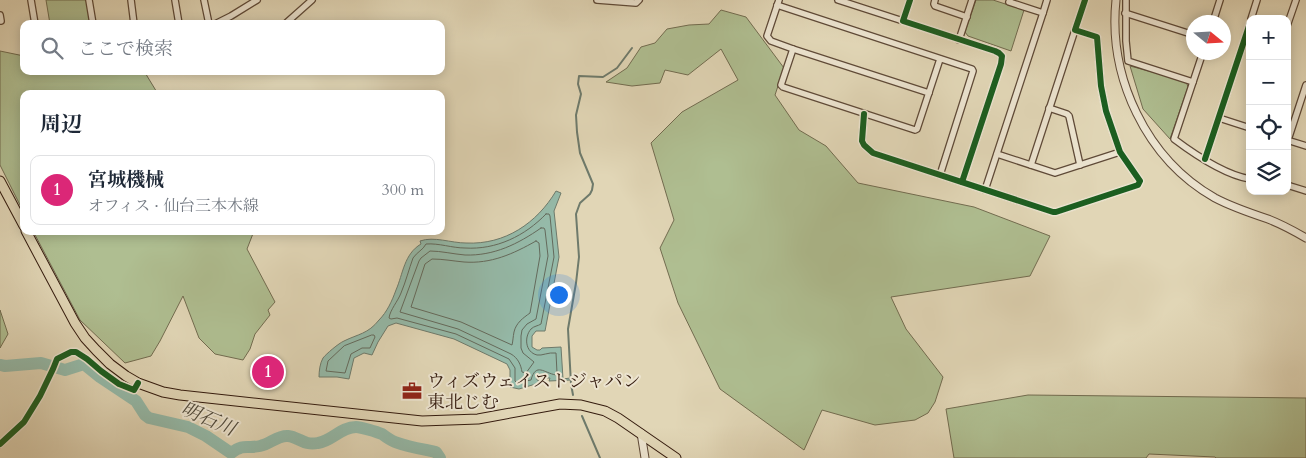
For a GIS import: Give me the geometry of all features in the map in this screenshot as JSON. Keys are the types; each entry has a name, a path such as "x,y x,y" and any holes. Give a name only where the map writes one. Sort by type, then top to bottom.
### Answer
{"main road":[{"path":"0,181 20,218"},
{"path":"28,235 75,323 85,338 110,364 126,376 138,383 163,392 422,421 478,419 560,404 581,405 605,411 641,433 676,458"}],"street":[{"path":"31,0 34,20"},
{"path":"92,20 89,0 94,0"},
{"path":"131,0 134,20"},
{"path":"175,0 178,20"},
{"path":"204,0 208,20"},
{"path":"222,20 257,0"},
{"path":"290,20 312,0"},
{"path":"597,0 636,3 639,0"},
{"path":"838,0 999,53 1002,56 962,182"},
{"path":"903,21 910,0"},
{"path":"935,0 934,6 967,17"},
{"path":"960,40 972,0"},
{"path":"1010,0 1009,2 1042,13"},
{"path":"985,190 1047,0"},
{"path":"1031,165 1085,0"},
{"path":"1116,0 1116,38 1123,81 1140,122 1165,156 1194,184 1212,196 1241,210 1281,225 1306,238"},
{"path":"1126,0 1128,61 1193,82"},
{"path":"1215,15 1220,0"},
{"path":"1252,15 1257,0"},
{"path":"1291,15 1296,0"},
{"path":"929,92 771,41 767,36 778,3 972,69 973,71 940,175"},
{"path":"1125,13 1186,32"},
{"path":"864,114 862,141 873,153 1052,212 1138,185 1140,181 1120,152 1104,103 1097,37 1075,30"},
{"path":"1205,159 1246,35"},
{"path":"793,49 781,85 783,87 915,130 940,58"},
{"path":"1200,60 1174,139 1191,152 1228,172 1246,178"},
{"path":"1291,131 1306,85"},
{"path":"1049,108 1069,116 1080,165"},
{"path":"1219,118 1246,127"},
{"path":"1291,141 1306,146"},
{"path":"997,154 1055,173 1120,152"},
{"path":"1291,187 1306,191"},
{"path":"0,444 24,422 40,396 57,359 71,352 76,352 87,359 119,384 134,390 138,383"},
{"path":"641,433 645,458"}],"shaded area":[{"path":"46,0 87,0 90,20 49,20"},
{"path":"976,0 993,0 1024,10 1011,51 968,36 965,32"},
{"path":"721,10 746,17 784,68 775,95 799,130 826,146 858,183 974,207 1050,236 1030,276 891,297 906,329 943,377 935,402 928,413 915,420 875,425 822,410 804,450 720,389 678,303 660,248 674,220 651,143 682,112 738,80 721,49 688,75 665,70 660,83 632,86 606,82 627,68 641,47 655,43 667,29 709,24"},
{"path":"0,51 20,55 20,75 146,75 156,90 20,90 20,205 0,165"},
{"path":"1130,66 1186,81 1188,87 1170,139 1143,109"},
{"path":"35,235 252,235 247,249 275,302 268,310 270,315 255,334 250,349 243,360 215,354 199,338 183,296 151,356 125,363 80,320"},
{"path":"0,310 8,334 0,348"},
{"path":"1028,395 1306,398 1306,458 1216,458 1149,454 1146,458 954,458 946,409"}],"water":[{"path":"556,191 561,193 554,211 559,257 545,331 536,331 532,336 532,347 540,350 542,348 561,347 563,379 570,378 570,380 549,381 550,378 542,378 541,375 537,375 539,383 519,389 510,387 510,370 507,364 454,339 396,323 388,326 372,355 364,353 354,358 349,379 319,377 321,362 327,354 342,342 371,328 384,313 393,298 407,259 415,248 421,244 420,241 431,239 460,243 480,243 507,236 519,230 539,213"}],"waterway":[{"path":"573,395 568,329 579,257 576,214 580,203 590,194 593,184 580,153 577,132 576,115 581,94 578,84 579,76 603,77 617,68 632,48"},
{"name":"明石川","path":"0,365 41,363 65,370 84,364 136,401 149,418 188,427 206,436 231,453 243,447 264,445 284,436 313,444 323,442 346,429 356,427 382,434 400,444 436,452 440,458"},
{"path":"582,416 600,458"}],"cycle path":[{"path":"910,0 903,21 995,51 1002,56 962,182"},
{"path":"864,114 862,141 873,153 1053,212 1138,185 1140,181 1120,152 1106,111 1101,86 1097,37 1075,30 1085,0"},
{"path":"1205,159 1246,35"},
{"path":"0,444 24,422 40,396 57,359 71,352 76,352 87,359 119,384 134,390 138,383"}],"place":[{"name":"宮城機械","path":"268,372"},
{"name":"ウィズウェイストジャパン 東北じむ","path":"412,391"}]}
